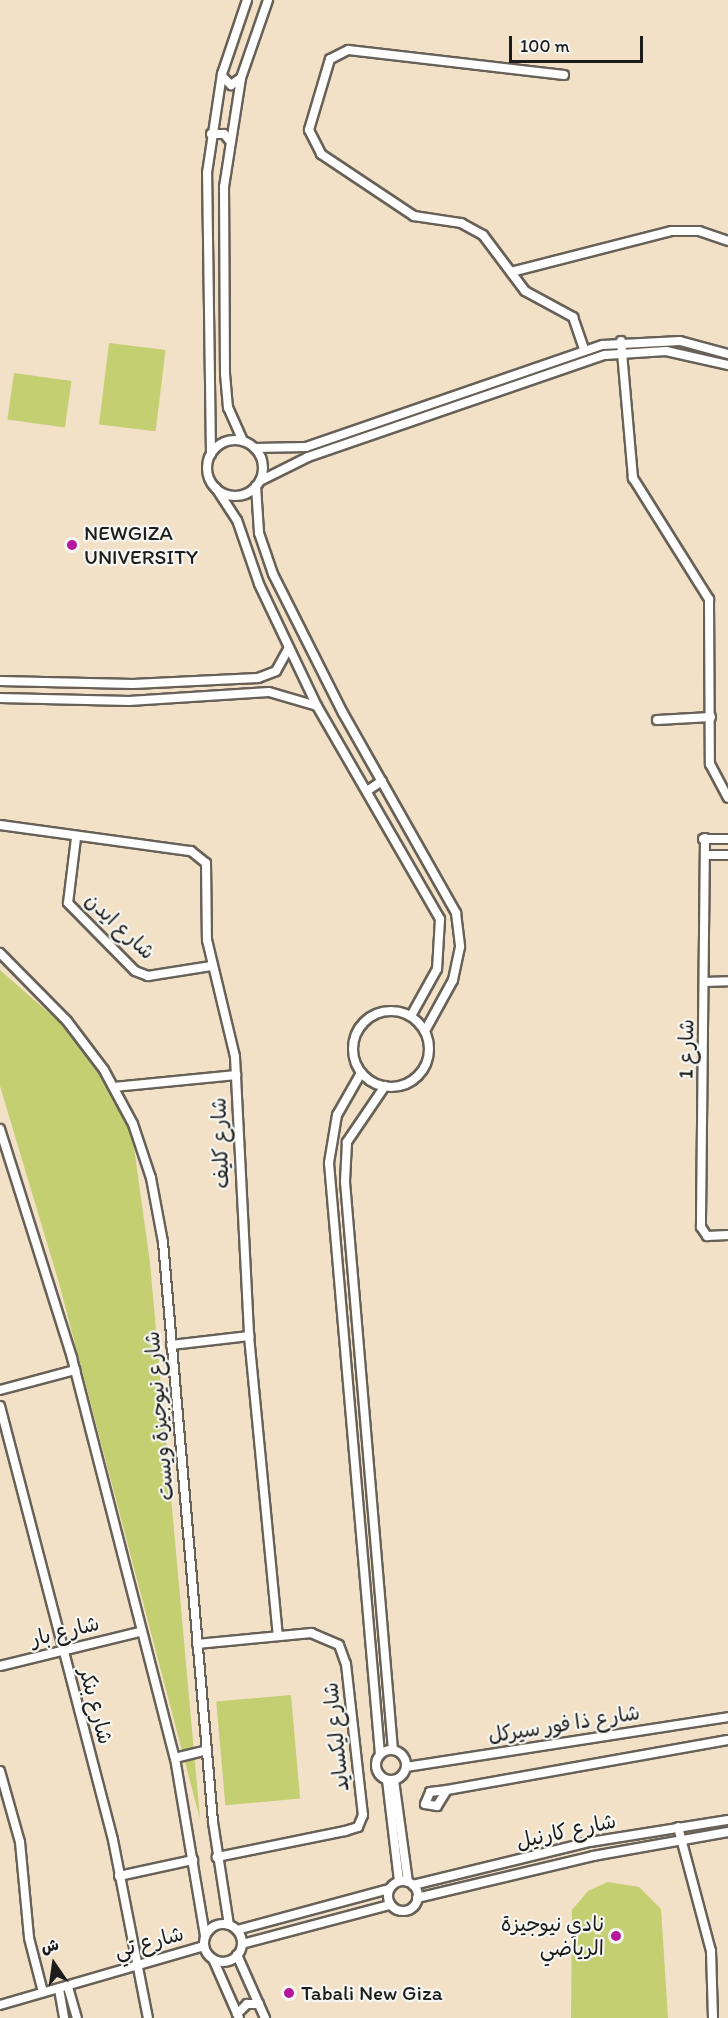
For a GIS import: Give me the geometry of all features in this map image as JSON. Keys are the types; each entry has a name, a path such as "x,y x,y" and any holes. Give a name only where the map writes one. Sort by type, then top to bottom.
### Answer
{"street":[{"path":"247,0 222,74 211,134 205,244 210,454 207,470 237,520 289,648 317,706 440,919 437,969 411,1016"},
{"path":"243,441 228,408 222,324 230,141 241,78 268,0"},
{"path":"564,75 348,50 330,58 310,113 309,130 321,154 414,216 472,228 533,298 573,317 584,349"},
{"path":"222,74 231,85 241,78"},
{"path":"211,134 224,134 230,141"},
{"path":"511,272 672,231 699,231 728,240"},
{"path":"210,454 224,442 243,441 255,448 306,447 584,349 621,341 680,341 728,354"},
{"path":"621,341 633,478 709,599 712,775 728,798"},
{"path":"216,488 241,495 258,483 308,457 621,352 666,351 728,364"},
{"path":"545,363 550,376"},
{"path":"405,414 409,423"},
{"path":"306,447 308,457"},
{"path":"255,448 263,463 258,483 259,534 273,574 382,781 456,913 460,947 453,980 425,1031"},
{"path":"0,681 133,684 267,676 282,665 289,648"},
{"path":"267,676 269,692"},
{"path":"0,698 129,701 269,692 317,706"},
{"path":"657,720 711,717"},
{"path":"367,791 382,781"},
{"name":"شارع كليف","path":"0,825 76,838 191,851 202,858 211,966 236,1075 249,1336 278,1636"},
{"name":"شارع ايدن","path":"76,838 68,903 135,971 148,976 211,966"},
{"name":"شارع 1","path":"728,839 704,838 705,982 701,1227 707,1236 728,1235"},
{"path":"705,855 728,855"},
{"name":"شارع نيوجيزة ويست","path":"0,953 67,1021 114,1087 144,1153 159,1212 206,1750 217,1857 229,1925"},
{"path":"705,982 728,981"},
{"path":"380,1012 411,1016 425,1031 430,1048 424,1069 407,1083 385,1086 362,1073 353,1050 360,1026 380,1012"},
{"path":"362,1073 337,1115 328,1163 380,1754 375,1769 391,1780 407,1883 417,1898"},
{"path":"114,1087 236,1075"},
{"path":"385,1086 347,1142 345,1182 393,1750 406,1767 391,1780"},
{"path":"0,1129 75,1370 140,1632 176,1758 205,1936 204,1946 213,1959 238,2016 247,2004 259,2004"},
{"path":"171,1344 249,1336"},
{"path":"0,1390 75,1370"},
{"name":"شارع بنكر","path":"0,1406 119,1876 134,1963 148,2018"},
{"name":"شارع بار","path":"0,1666 140,1632"},
{"name":"شارع ليكسايد","path":"197,1644 321,1634 344,1654 362,1821 345,1832 217,1857"},
{"name":"شارع ذا فور سيركل","path":"406,1767 728,1717"},
{"path":"447,1790 728,1740"},
{"path":"176,1758 206,1750"},
{"path":"380,1754 393,1750"},
{"path":"0,1771 20,1842 29,1938 43,1992"},
{"name":"شارع كارنيل","path":"407,1883 590,1842 728,1820"},
{"path":"678,1827 711,1951 713,2018"},
{"name":"شارع كارنيل","path":"390,1905 409,1910 417,1898 593,1856 728,1832"},
{"path":"590,1842 593,1856"},
{"path":"119,1876 193,1860"},
{"path":"237,1930 407,1883"},
{"path":"242,1944 390,1905 389,1889"},
{"path":"267,1923 270,1936"},
{"path":"205,1936 212,1928 229,1925 237,1930 242,1944 237,1955 228,1961 213,1959"},
{"name":"شارع تي","path":"0,2005 68,1987 134,1963 204,1946"},
{"path":"237,1955 265,2018"},
{"path":"68,1987 77,2018"},
{"path":"59,1989 64,2018"}],"green space":[{"path":"109,343 166,350 156,431 99,424"},
{"path":"14,373 71,381 65,428 7,420"},
{"path":"0,970 97,1055 133,1140 150,1263 200,1819 59,1283 0,1086"},
{"path":"291,1695 300,1799 225,1805 216,1702"},
{"path":"608,1882 639,1887 661,1909 668,2018 571,2018 572,1910 588,1891"}],"place":[{"name":"NEWGIZA UNIVERSITY","path":"72,545"},
{"name":"نادي نيوجيزة الرياضي","path":"616,1936"},
{"name":"Tabali New Giza","path":"289,1993"}]}
